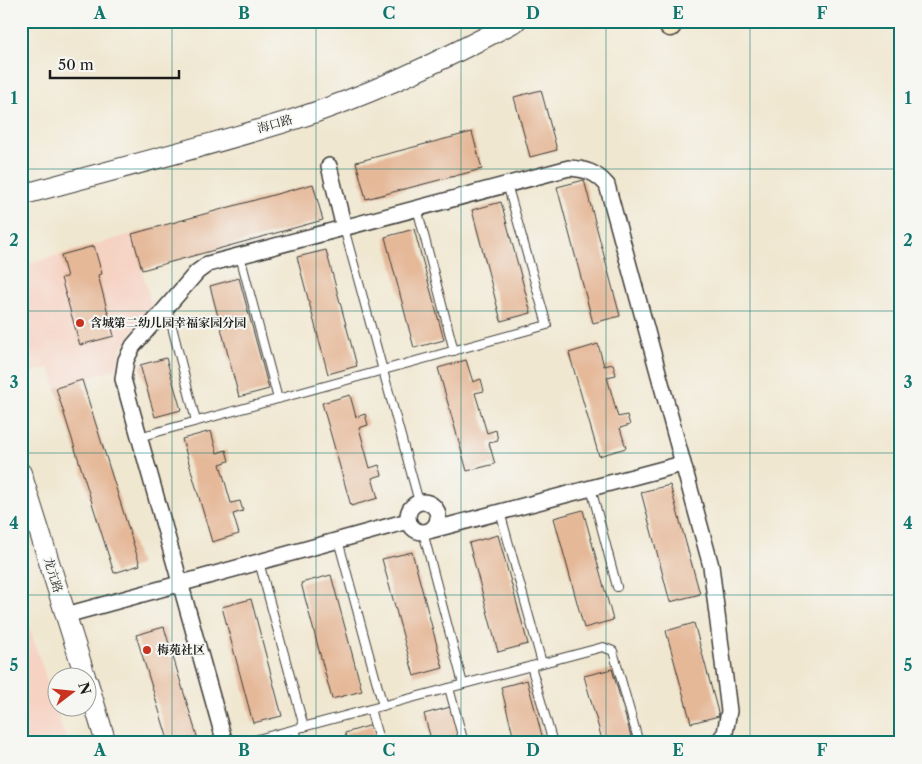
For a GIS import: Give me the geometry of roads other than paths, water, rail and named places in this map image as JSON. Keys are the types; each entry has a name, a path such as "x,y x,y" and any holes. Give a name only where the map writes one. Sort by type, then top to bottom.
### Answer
{"street":[{"name":"海口路","path":"21,195 296,119 379,88 463,50 516,21"},
{"path":"329,166 344,228"},
{"path":"225,743 123,379 126,360 133,346 208,264 569,168 590,171 600,176 608,185 711,566 729,711 725,733 717,743"},
{"path":"427,531 438,522 438,513 428,502 419,502 411,507 408,521 414,529 427,531 682,464"},
{"name":"龙亢路","path":"21,473 82,666"},
{"path":"66,615 408,521"},
{"path":"98,716 106,743"}],"lane":[{"path":"139,437 547,325 507,184"},
{"path":"417,208 454,351"},
{"path":"344,228 419,502"},
{"path":"240,256 278,399"},
{"path":"168,306 196,421"},
{"path":"591,488 617,587"},
{"path":"500,512 542,663"},
{"path":"427,531 464,684"},
{"path":"338,540 383,706"},
{"path":"260,562 304,727"},
{"path":"243,743 603,647 611,648 639,743"},
{"path":"531,666 553,743"},
{"path":"449,688 464,743"},
{"path":"370,709 380,743"},
{"path":"295,730 299,743"}],"place":[{"name":"含城第二幼儿园幸福家园分园","path":"80,323"},
{"name":"梅苑社区","path":"147,650"}]}
